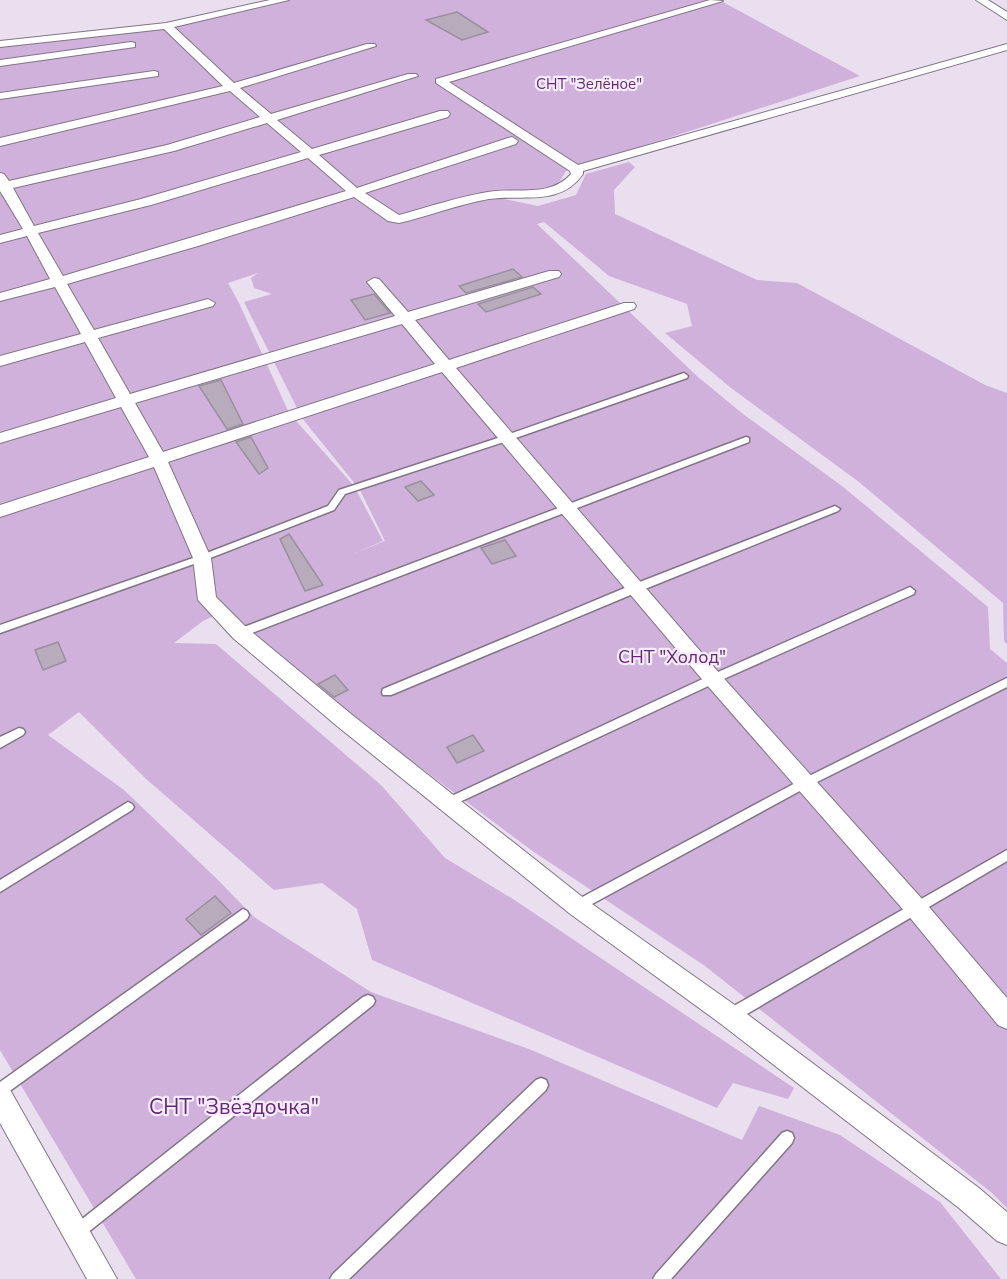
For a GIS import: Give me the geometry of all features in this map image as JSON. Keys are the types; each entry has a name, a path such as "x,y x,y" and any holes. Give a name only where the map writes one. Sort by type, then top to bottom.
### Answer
{"street":[{"path":"0,44 166,26 284,0"},
{"path":"981,0 1007,16"},
{"path":"718,2 440,81 576,169 1007,47"},
{"path":"166,26 232,87 356,193 393,218 399,219 490,195 525,197 560,188 573,180 577,174 576,169"},
{"path":"0,63 131,45"},
{"path":"0,142 232,87 371,46"},
{"path":"0,96 154,74"},
{"path":"412,76 170,148 2,183 61,281 89,337 159,460 202,558 207,600 240,633 577,906 730,1016 969,1198 1007,1231"},
{"path":"0,239 146,202 444,114"},
{"path":"0,297 176,249 512,141"},
{"path":"0,438 554,274"},
{"path":"374,282 713,679 915,908 1007,1017"},
{"path":"0,361 208,303"},
{"path":"0,511 629,306"},
{"path":"0,1097 103,1279"}],"lane":[{"path":"0,629 202,558 331,508 342,492 507,438 684,376"},
{"path":"240,633 746,440"},
{"path":"387,692 636,588 835,509"},
{"path":"447,803 713,679 910,591"},
{"path":"577,906 805,783 1007,682"},
{"path":"0,743 19,732"},
{"path":"0,887 128,807"},
{"path":"730,1016 1007,855"},
{"path":"0,1091 243,915"},
{"path":"77,1232 368,1001"},
{"path":"338,1279 541,1085"},
{"path":"661,1279 787,1138"}],"green space":[{"path":"287,0 719,0 860,76 566,171 558,184 515,195 503,190 449,209 494,197 538,206 576,195 586,174 629,162 635,167 614,190 615,214 757,280 797,283 985,385 1007,393 1007,644 1004,641 1003,603 859,482 731,388 665,333 692,326 687,304 609,276 544,222 537,224 698,377 743,414 842,486 988,607 990,649 1007,663 1007,1208 992,1193 705,966 534,852 304,681 224,611 203,621 174,643 216,644 381,785 445,858 513,899 794,1088 788,1099 733,1083 717,1108 372,960 357,909 322,883 274,890 145,778 79,712 48,735 124,790 254,917 371,992 529,1049 742,1140 759,1106 840,1135 940,1202 1001,1279 136,1279 0,1050 0,43 152,28","holes":["258,273 251,278 254,288 272,294 244,302 302,418 360,490 385,541 355,553 383,541 354,486 289,413 228,283"]}],"building":[{"path":"457,12 488,32 462,40 426,20"},
{"path":"513,269 522,277 466,293 459,286"},
{"path":"533,287 541,294 486,312 478,304"},
{"path":"374,294 390,313 365,320 351,300"},
{"path":"221,380 243,424 227,429 199,386"},
{"path":"251,437 268,468 259,474 236,442"},
{"path":"421,481 434,495 418,501 405,487"},
{"path":"289,534 323,585 305,591 280,539"},
{"path":"505,540 516,556 492,564 481,548"},
{"path":"58,642 66,661 43,670 35,650"},
{"path":"335,675 348,690 334,697 318,684"},
{"path":"473,735 484,751 457,763 447,747"},
{"path":"215,896 231,913 201,935 186,919"}],"park label":[{"name":"СНТ \"Зелёное\"","path":"589,84"},
{"name":"СНТ \"Холод\"","path":"672,657"},
{"name":"СНТ \"Звёздочка\"","path":"234,1107"}]}
